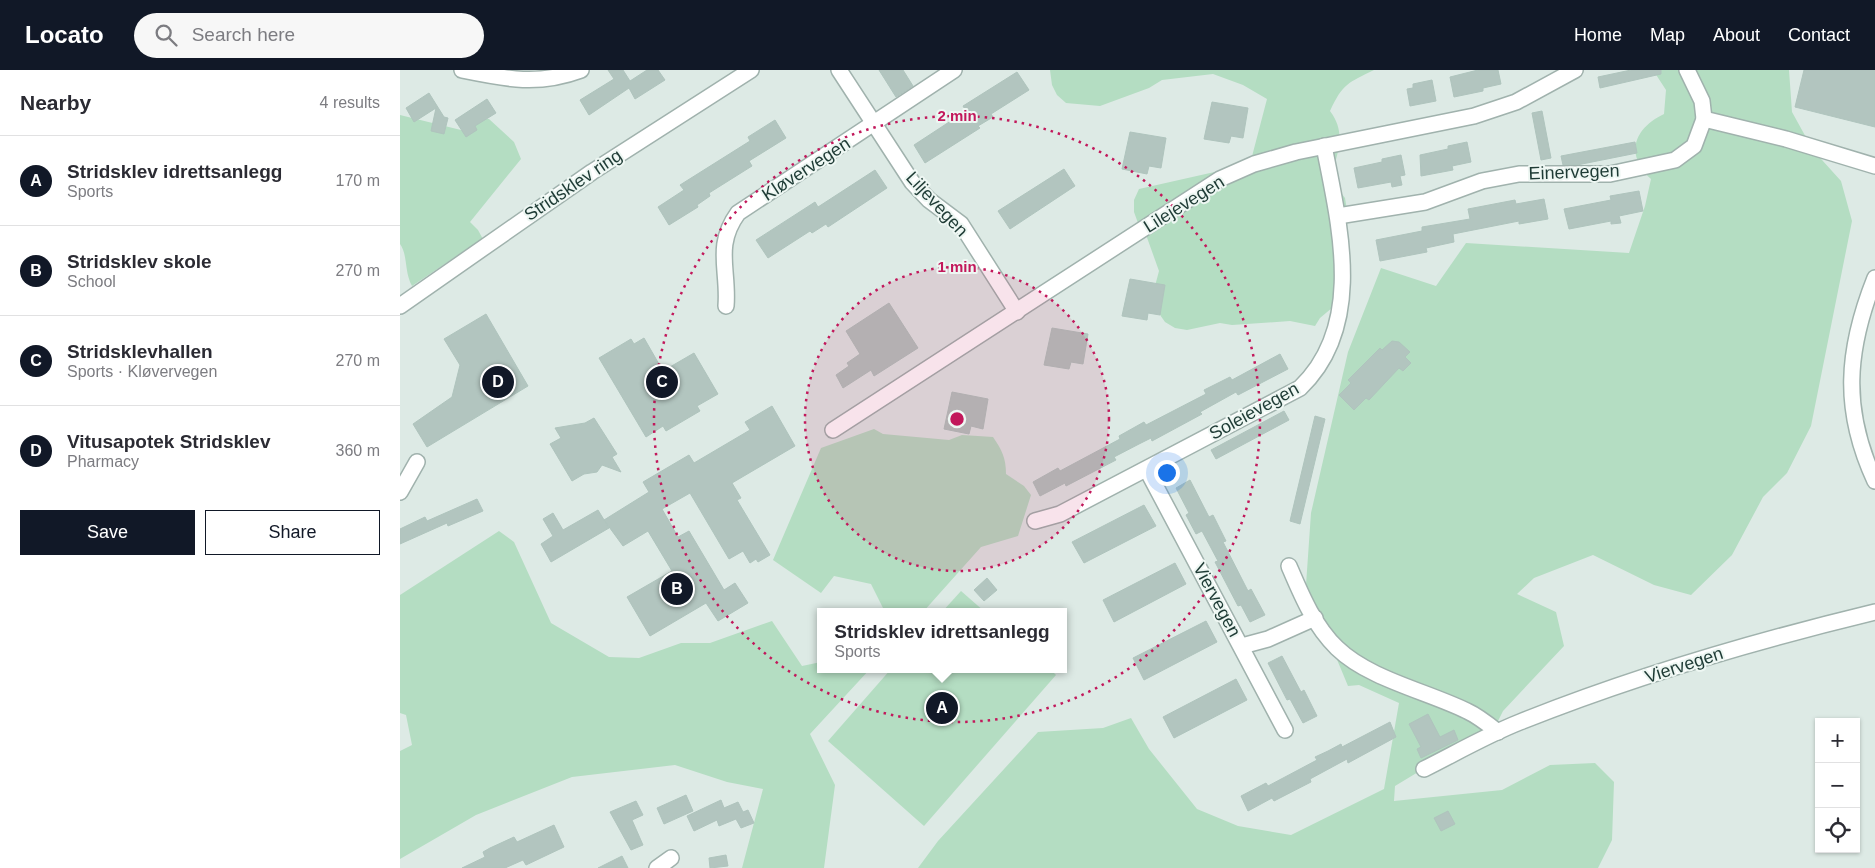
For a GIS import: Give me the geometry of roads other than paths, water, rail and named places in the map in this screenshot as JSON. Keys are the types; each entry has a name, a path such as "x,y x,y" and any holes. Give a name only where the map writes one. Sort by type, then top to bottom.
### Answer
{"street":[{"path":"462,70 531,81 561,78 581,70"},
{"name":"Stridsklev ring","path":"400,306 592,172 752,70"},
{"name":"Liljevegen","path":"839,70 917,187 929,200 961,224 1017,312"},
{"name":"Kløvervegen","path":"726,306 727,290 724,243 728,227 738,213 954,70"},
{"name":"Lilejevegen","path":"833,430 1220,179 1254,164 1324,146 1482,113 1516,102 1575,70"},
{"path":"1687,70 1702,101 1704,119 1804,144 1875,166"},
{"name":"Einervegen","path":"1338,216 1425,202 1482,181 1519,174 1610,174 1675,160 1694,146 1704,119"},
{"name":"Soleievegen","path":"1035,521 1060,514 1147,470 1300,388 1315,372 1330,341 1338,316 1343,276 1338,216 1324,146"},
{"path":"1875,278 1860,319 1851,380 1854,423 1859,443 1875,481"},
{"path":"400,492 417,462"},
{"name":"Viervegen","path":"1147,470 1285,730"},
{"path":"1290,566 1302,596 1315,618 1338,649 1358,664 1466,711 1498,732"},
{"name":"Viervegen","path":"1424,769 1498,732 1574,702 1752,642 1875,612"},
{"path":"1242,646 1268,639 1315,618"},
{"path":"657,868 671,858"}],"place":[{"name":"Vitusapotek Stridsklev","path":"498,382"},
{"name":"Stridsklevhallen","path":"662,382"},
{"name":"Stridsklev skole","path":"677,589"},
{"name":"Stridsklev idrettsanlegg","path":"942,708"}]}
